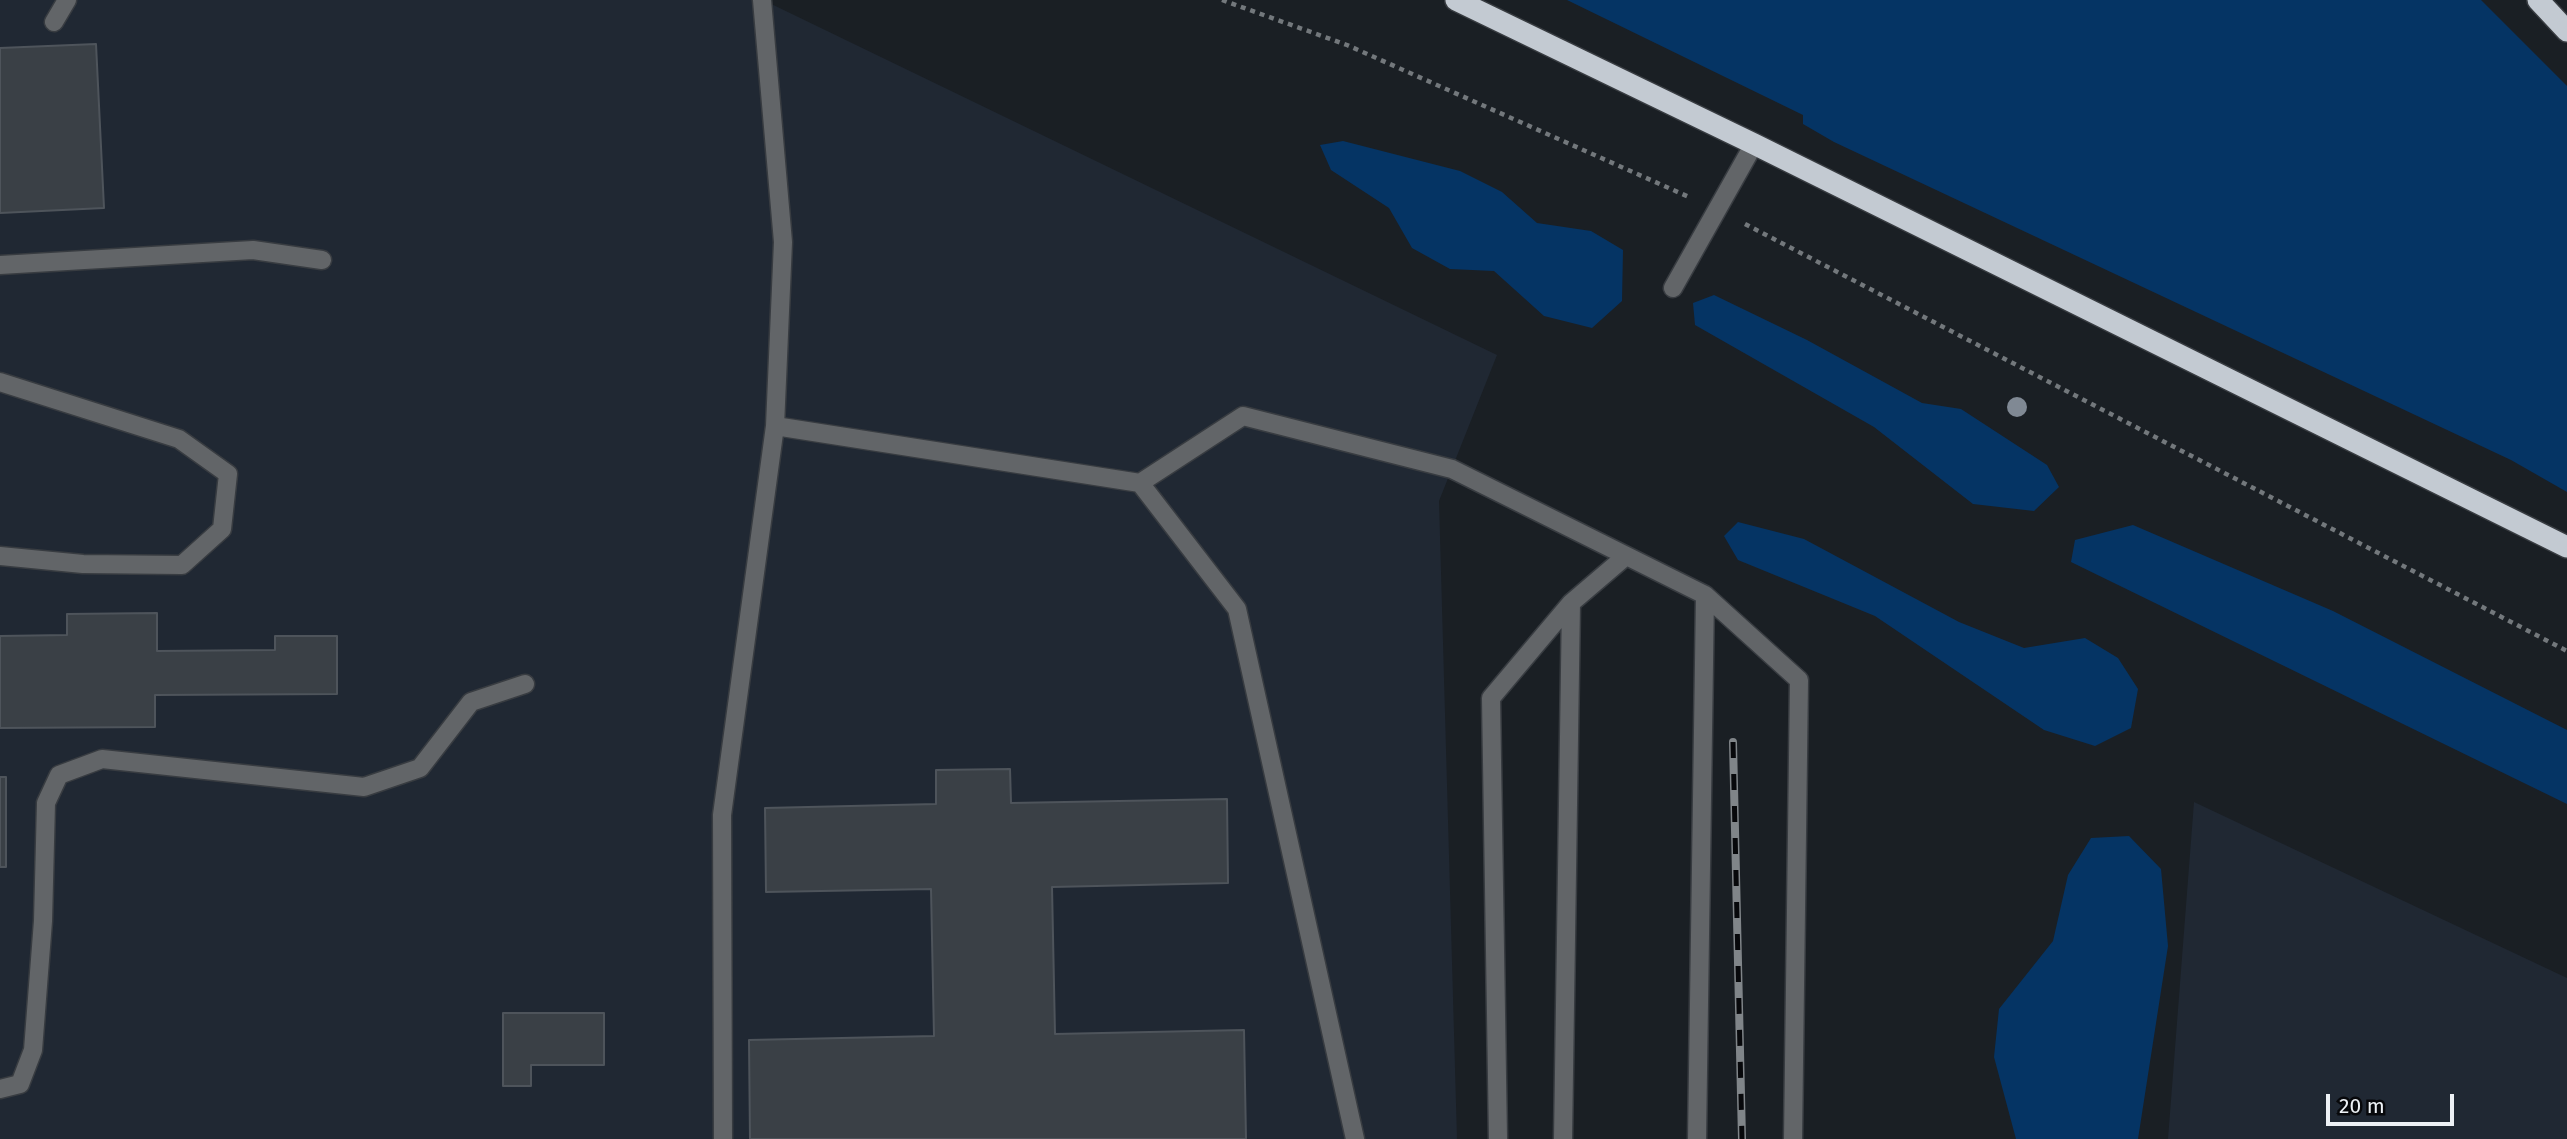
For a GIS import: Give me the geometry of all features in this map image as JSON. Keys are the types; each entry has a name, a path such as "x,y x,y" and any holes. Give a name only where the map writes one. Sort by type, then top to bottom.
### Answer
{"highway":[{"path":"1456,0 1754,144 2567,547"},
{"path":"2538,0 2567,31"}],"lane":[{"path":"54,22 67,0"},
{"path":"723,1139 722,815 775,426 783,242 762,0"},
{"path":"1673,288 1754,144"},
{"path":"0,265 253,250 322,260"},
{"path":"0,382 179,439 228,474 222,529 182,565 83,565 0,556"},
{"path":"775,426 1140,484 1243,416 1452,469 1705,595 1799,680 1793,1139"},
{"path":"1140,484 1237,609 1355,1139"},
{"path":"1498,1139 1491,698 1572,603 1626,556"},
{"path":"1698,1139 1705,595"},
{"path":"1563,1139 1572,603"},
{"path":"0,1089 20,1084 33,1050 43,921 46,803 59,775 102,758 364,787 420,768 471,702 525,684"}],"path":[{"path":"1222,0 1347,45 1716,209 2567,651"}],"shaded area":[{"path":"0,0 763,0 1497,355 1439,501 1457,1139 0,1139"},
{"path":"1567,0 2481,0 2567,86 2567,492 2511,460 1834,142 1803,124 1803,115"},
{"path":"1343,141 1460,171 1502,192 1537,223 1591,231 1623,250 1622,301 1592,328 1544,316 1494,271 1450,269 1412,248 1389,208 1331,170 1320,145"},
{"path":"1714,295 1807,340 1922,403 1961,409 2047,465 2059,487 2034,511 1973,504 1874,427 1695,325 1693,303"},
{"path":"1738,522 1804,539 1959,622 2024,648 2085,638 2118,658 2138,689 2131,728 2095,746 2044,730 1875,616 1738,560 1724,536"},
{"path":"2133,525 2333,611 2567,730 2567,804 2071,562 2075,540"},
{"path":"2194,802 2567,978 2567,1139 2168,1139"},
{"path":"2129,836 2161,869 2168,946 2138,1139 2016,1139 1994,1057 1999,1009 2053,941 2068,875 2091,838"}],"building":[{"path":"96,44 104,208 0,213 0,48"},
{"path":"157,613 157,651 275,650 275,636 337,636 337,694 155,695 155,727 0,728 0,636 67,635 67,614"},
{"path":"1010,769 1011,803 1227,799 1228,883 1052,887 1055,1034 1244,1030 1246,1139 750,1139 749,1040 934,1036 931,889 766,892 765,808 936,804 936,770"},
{"path":"0,777 6,777 6,867 0,867"},
{"path":"503,1013 604,1013 604,1065 531,1065 531,1086 503,1086"}],"railway":[{"path":"1733,742 1742,1139"}]}
